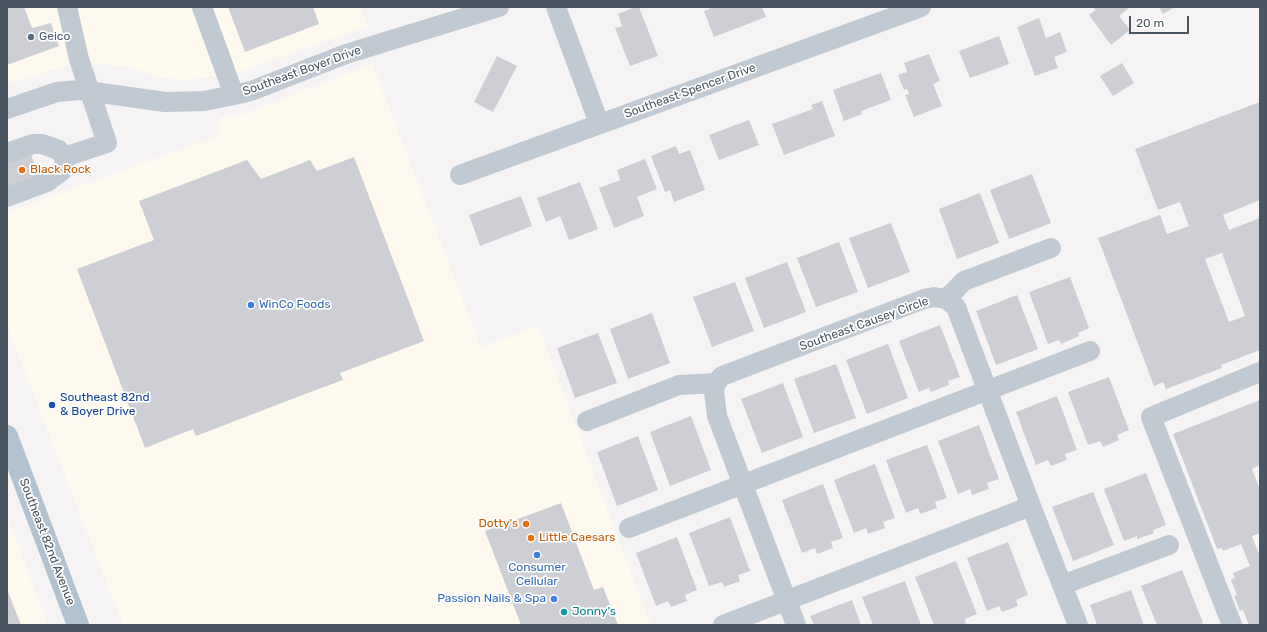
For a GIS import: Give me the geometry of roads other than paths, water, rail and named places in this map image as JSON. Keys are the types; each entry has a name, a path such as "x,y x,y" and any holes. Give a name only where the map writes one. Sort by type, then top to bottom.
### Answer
{"main road":[{"name":"Southeast 82nd Avenue","path":"8,442 78,625"}],"street":[{"path":"64,157 107,143 91,91 79,59 67,7"},
{"path":"202,7 234,95"},
{"name":"Southeast Boyer Drive","path":"7,109 57,92 80,90 165,102 204,101 251,92 346,54 499,7"},
{"path":"556,7 599,123"},
{"name":"Southeast Spencer Drive","path":"460,175 599,123 921,7"},
{"path":"7,154 33,144 55,148 64,157 65,162 62,171 47,182 7,197"},
{"path":"946,299 964,281 1051,248"},
{"name":"Southeast Causey Circle","path":"716,383 722,376 924,299 934,297 946,299 956,307 1031,506 1078,625"},
{"path":"629,528 1090,351"},
{"path":"1232,625 1151,417 1260,372"},
{"path":"587,421 679,385 716,383 714,391 717,416 796,625"},
{"path":"723,625 1031,506"},
{"path":"1062,585 1169,544"}],"place":[{"name":"Geico","path":"31,37"},
{"name":"Black Rock","path":"22,170"},
{"name":"WinCo Foods","path":"251,305"},
{"name":"Southeast 82nd & Boyer Drive","path":"52,405"},
{"name":"Dotty's","path":"526,524"},
{"name":"Little Caesars","path":"531,538"},
{"name":"Consumer Cellular","path":"537,555"},
{"name":"Passion Nails & Spa","path":"554,599"},
{"name":"Jonny's","path":"564,612"}]}
